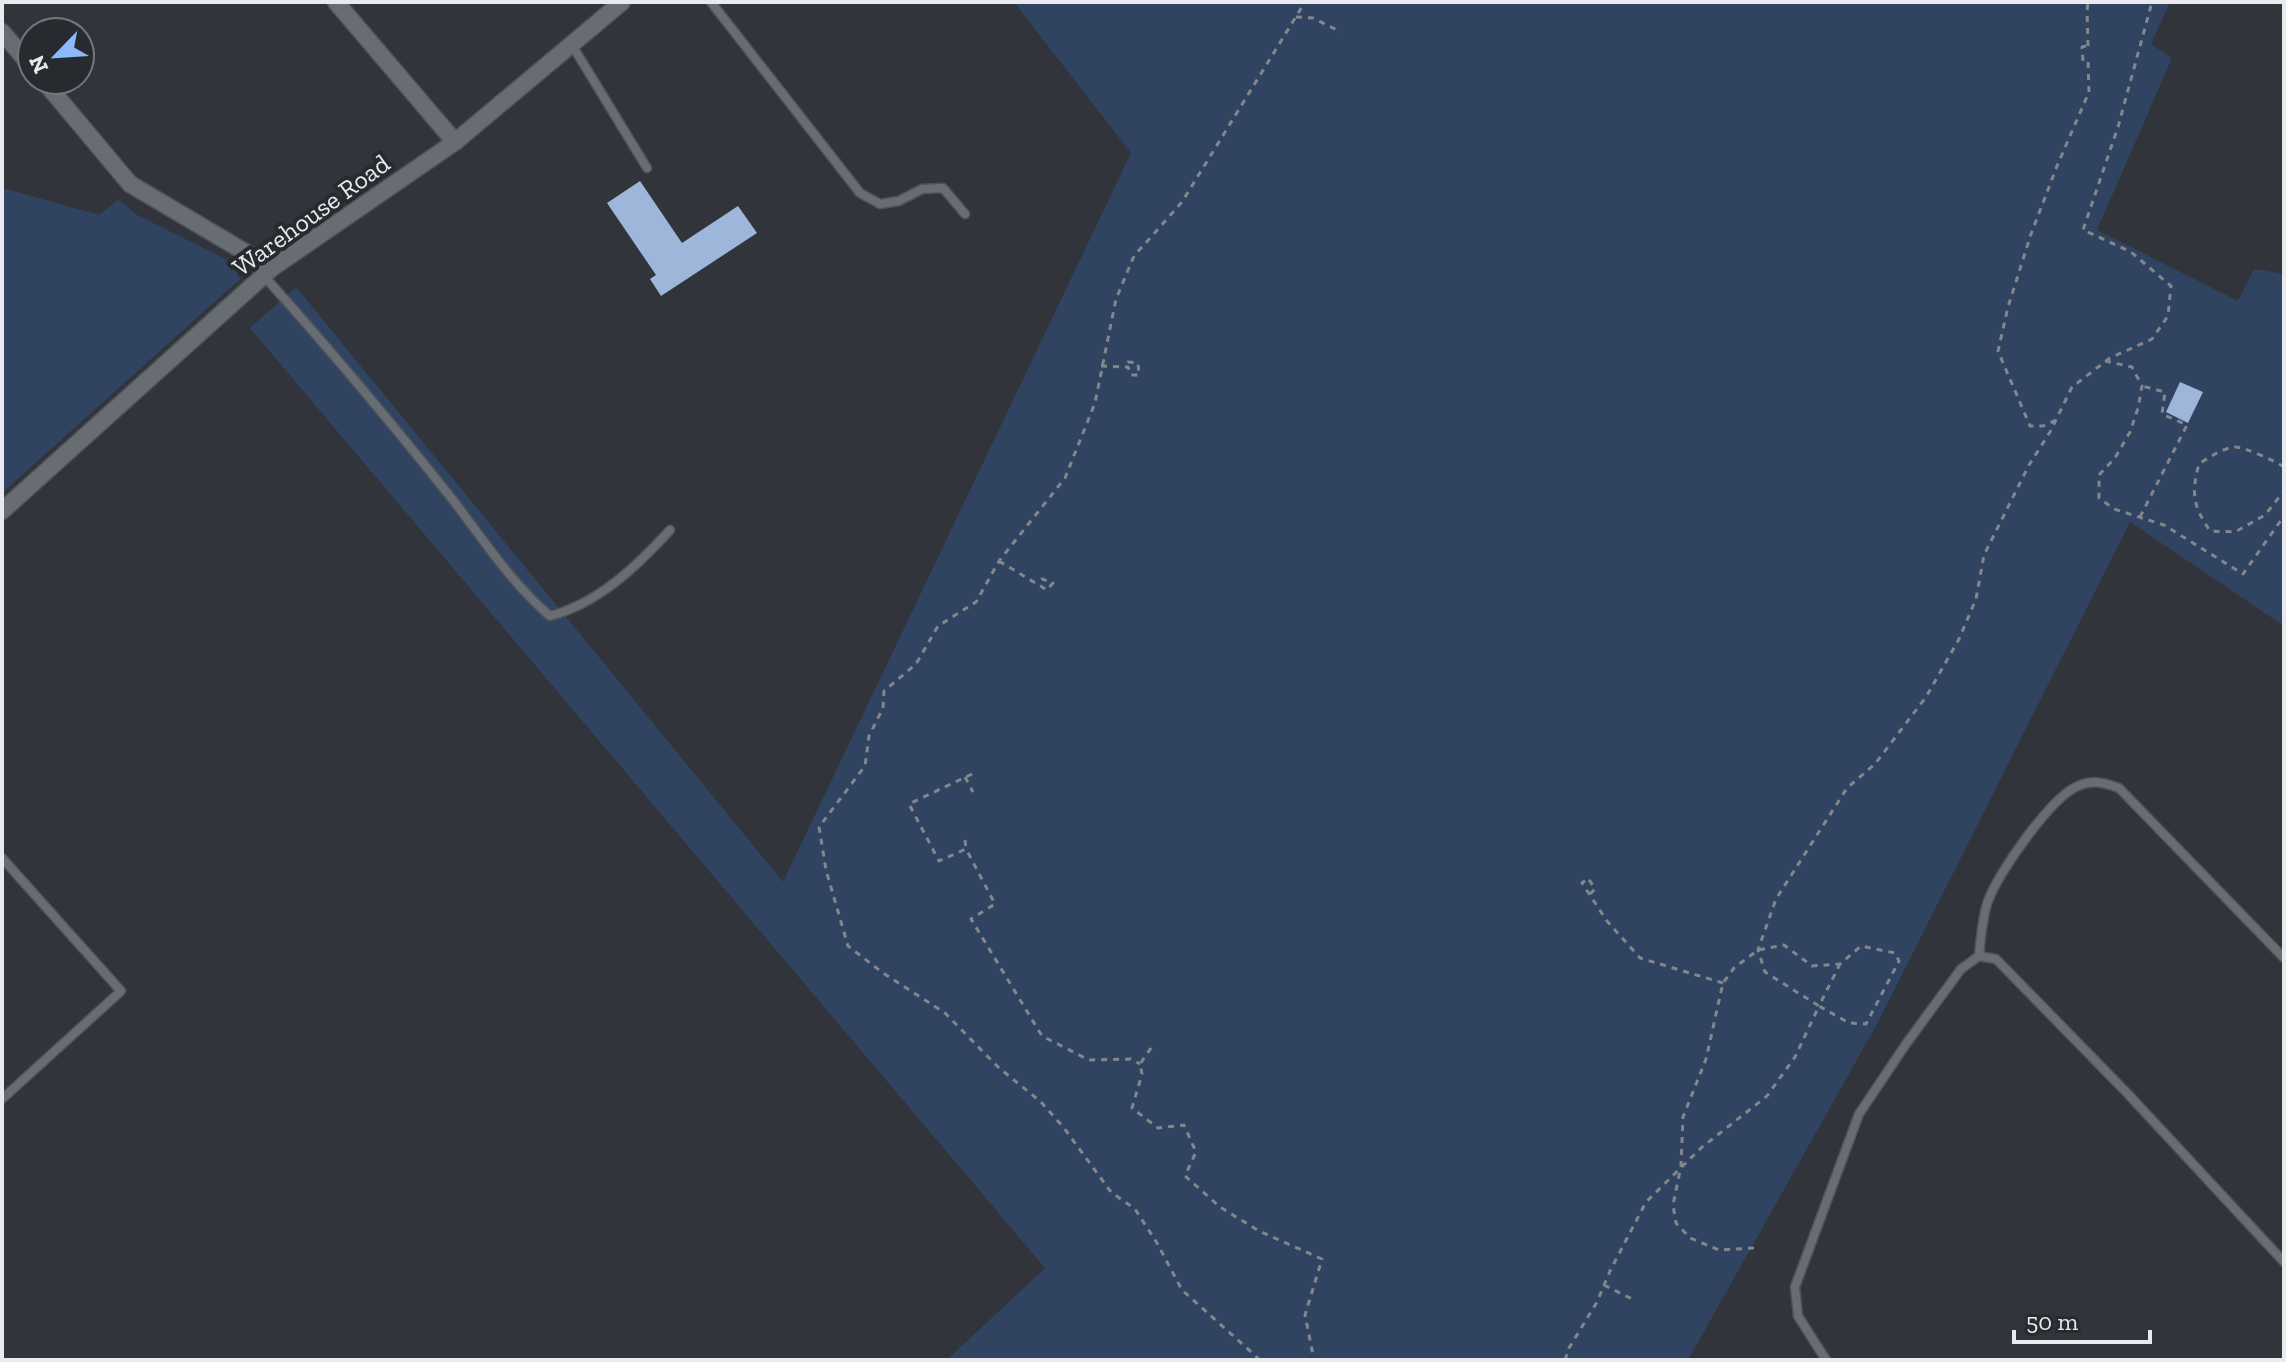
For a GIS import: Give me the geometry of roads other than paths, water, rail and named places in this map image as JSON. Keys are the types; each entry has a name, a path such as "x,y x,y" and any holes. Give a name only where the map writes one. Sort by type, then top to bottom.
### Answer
{"street":[{"path":"336,2 455,142"},
{"name":"Warehouse Road","path":"2,511 268,271 455,142 622,2"},
{"path":"2,32 16,48"},
{"path":"56,96 130,184 268,271"}],"lane":[{"path":"711,2 860,193 880,204 899,201 922,189 943,188 965,214"},
{"path":"572,45 647,168"},
{"path":"268,271 528,597 550,616 573,609 638,565 670,530"},
{"path":"1826,1360 1798,1316 1795,1287 1859,1114 1961,969 1979,956 1989,900 2018,848 2061,796 2078,785 2098,781 2119,788 2284,958"},
{"path":"2,858 121,991 2,1099"},
{"path":"1979,956 1996,959 2128,1094 2284,1262"}]}
